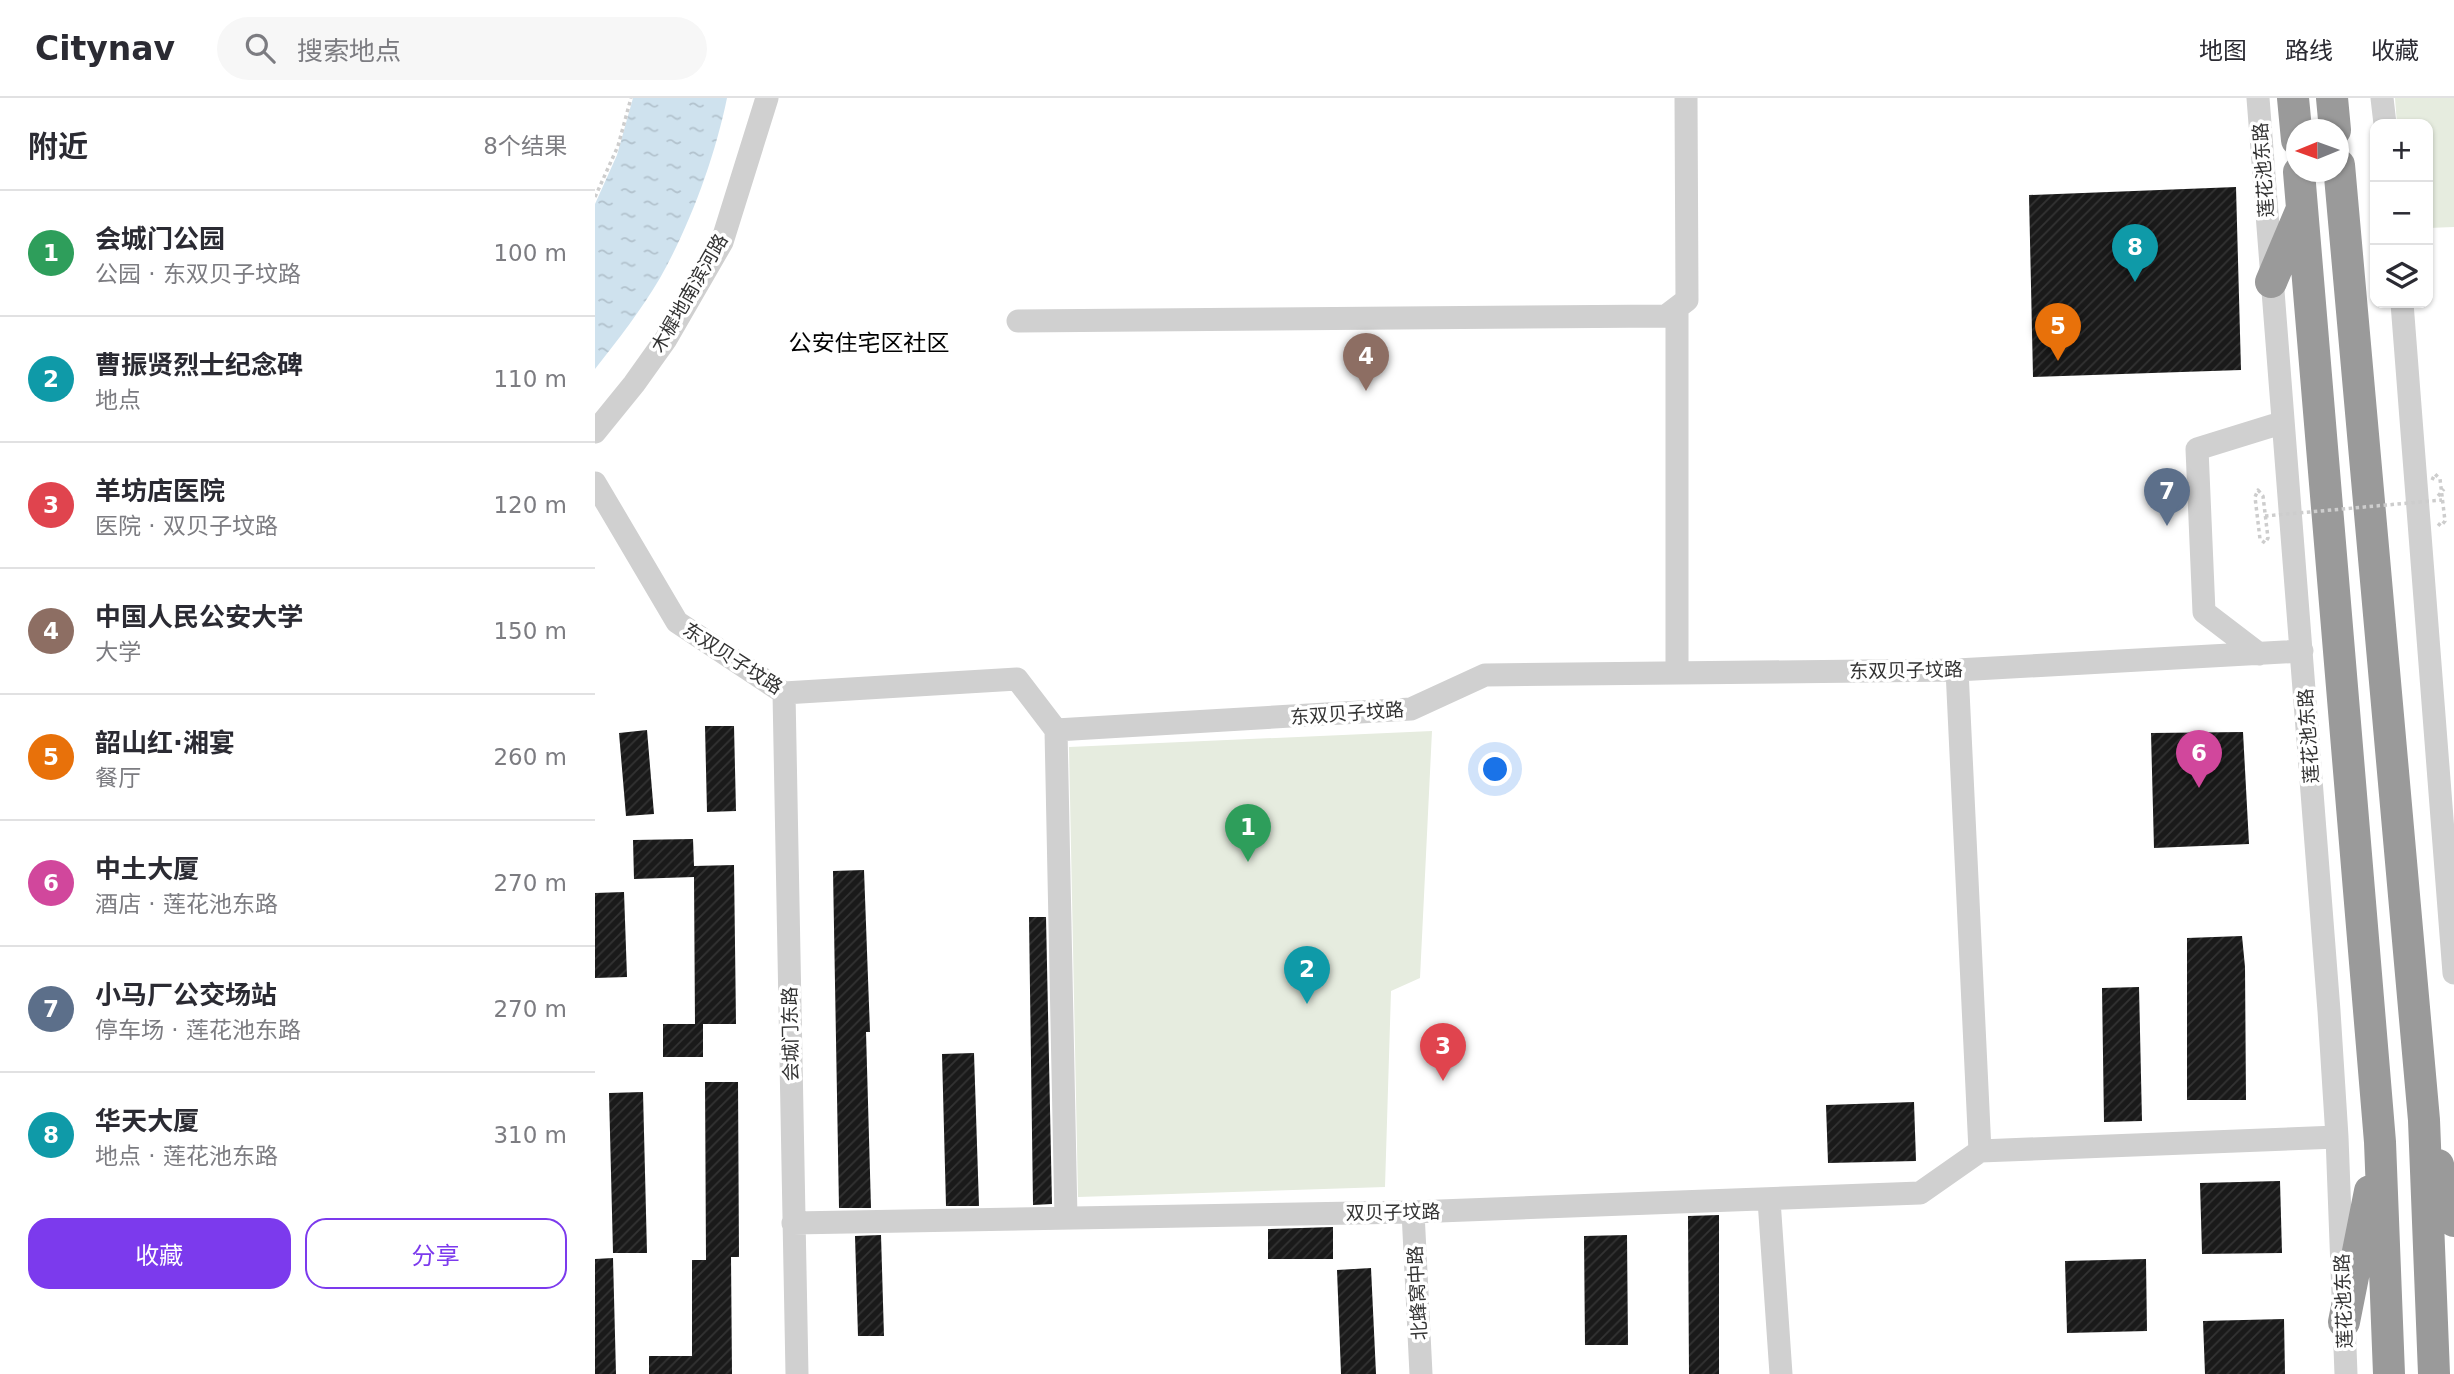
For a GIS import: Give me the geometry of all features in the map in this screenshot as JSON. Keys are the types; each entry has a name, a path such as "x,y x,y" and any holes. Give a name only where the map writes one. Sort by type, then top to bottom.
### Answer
{"highway":[{"name":"莲花池东路","path":"2293,98 2295,119"},
{"path":"2332,98 2334,119"},
{"name":"莲花池东路","path":"2300,182 2381,1142 2389,1374"},
{"path":"2341,182 2424,1120 2434,1374"},
{"path":"2271,282 2302,206"},
{"path":"2424,1120 2454,1221"},
{"path":"2344,1322 2381,1142"}],"street":[{"name":"木樨地南滨河路","path":"595,432 666,339 722,242 767,98"},
{"path":"1018,321 1666,316 1687,300 1686,98"},
{"name":"莲花池东路","path":"2257,98 2281,423 2302,651 2337,1137 2346,1374"},
{"path":"2382,98 2384,119"},
{"path":"1677,308 1677,673"},
{"path":"2402,308 2454,973"},
{"path":"2259,654 2204,612 2197,449 2281,423"},
{"name":"东双贝子坟路","path":"595,483 677,622 784,693 1017,679 1056,730 1411,709 1485,675 1957,670 2302,651"},
{"path":"1957,670 1980,1151 2337,1137"},
{"name":"会城门东路","path":"784,693 797,1374"},
{"path":"1056,730 1066,1218"},
{"name":"双贝子坟路","path":"793,1223 1413,1212 1920,1192 1980,1151"},
{"path":"1769,1200 1781,1374"},
{"name":"北蜂窝中路","path":"1413,1212 1421,1374"}],"path":[{"path":"595,197 618,146 631,98"},
{"path":"2432,480 2435,474 2439,479 2445,521 2441,526 2436,522"},
{"path":"2434,500 2444,489"},
{"path":"2258,491 2263,496 2265,516 2268,538 2265,543 2260,539 2255,497 2258,491"},
{"path":"2265,516 2442,500"}],"shaded area":[{"path":"2395,98 2454,98 2454,227 2433,228 2433,119 2397,119"},
{"path":"1432,731 1420,978 1391,991 1385,1187 1078,1197 1069,747"}],"water":[{"path":"633,98 727,98 716,144 700,190 671,257 645,302 595,369 595,204 617,155"}],"building":[{"path":"2236,187 2241,370 2033,377 2029,195"},
{"path":"705,726 734,726 736,811 707,812"},
{"path":"647,730 654,814 626,816 619,733"},
{"path":"2243,732 2249,844 2154,848 2151,733"},
{"path":"693,839 694,866 734,865 736,1024 695,1024 694,877 634,879 633,840"},
{"path":"864,870 870,1032 866,1032 871,1208 839,1208 833,871"},
{"path":"624,892 627,977 595,978 595,893"},
{"path":"1029,917 1046,917 1052,1204 1033,1205"},
{"path":"2242,936 2245,967 2246,1100 2187,1100 2187,938"},
{"path":"2139,987 2142,1121 2104,1122 2102,988"},
{"path":"663,1024 703,1024 703,1057 663,1057"},
{"path":"974,1053 979,1206 946,1206 942,1054"},
{"path":"705,1082 738,1082 739,1257 731,1257 732,1374 649,1374 649,1356 692,1356 692,1260 706,1260"},
{"path":"643,1092 647,1253 613,1253 609,1093"},
{"path":"1914,1102 1916,1161 1828,1163 1826,1105"},
{"path":"2280,1181 2282,1253 2202,1254 2200,1183"},
{"path":"1719,1215 1719,1374 1689,1374 1688,1216"},
{"path":"1333,1227 1333,1259 1268,1259 1268,1229"},
{"path":"881,1235 884,1336 858,1336 855,1236"},
{"path":"1627,1235 1628,1345 1585,1345 1584,1236"},
{"path":"613,1258 616,1374 595,1374 595,1259"},
{"path":"2146,1259 2147,1331 2067,1333 2065,1261"},
{"path":"1371,1268 1376,1374 1341,1374 1337,1270"},
{"path":"2284,1319 2285,1374 2205,1374 2203,1321"}],"place":[{"name":"华天大厦","path":"2135,282"},
{"name":"韶山红·湘宴","path":"2058,361"},
{"name":"中国人民公安大学","path":"1366,391"},
{"name":"小马厂公交场站","path":"2167,526"},
{"name":"中土大厦","path":"2199,788"},
{"name":"会城门公园","path":"1248,862"},
{"name":"曹振贤烈士纪念碑","path":"1307,1004"},
{"name":"羊坊店医院","path":"1443,1081"}],"district":[{"name":"公安住宅区社区","path":"869,343"}]}
